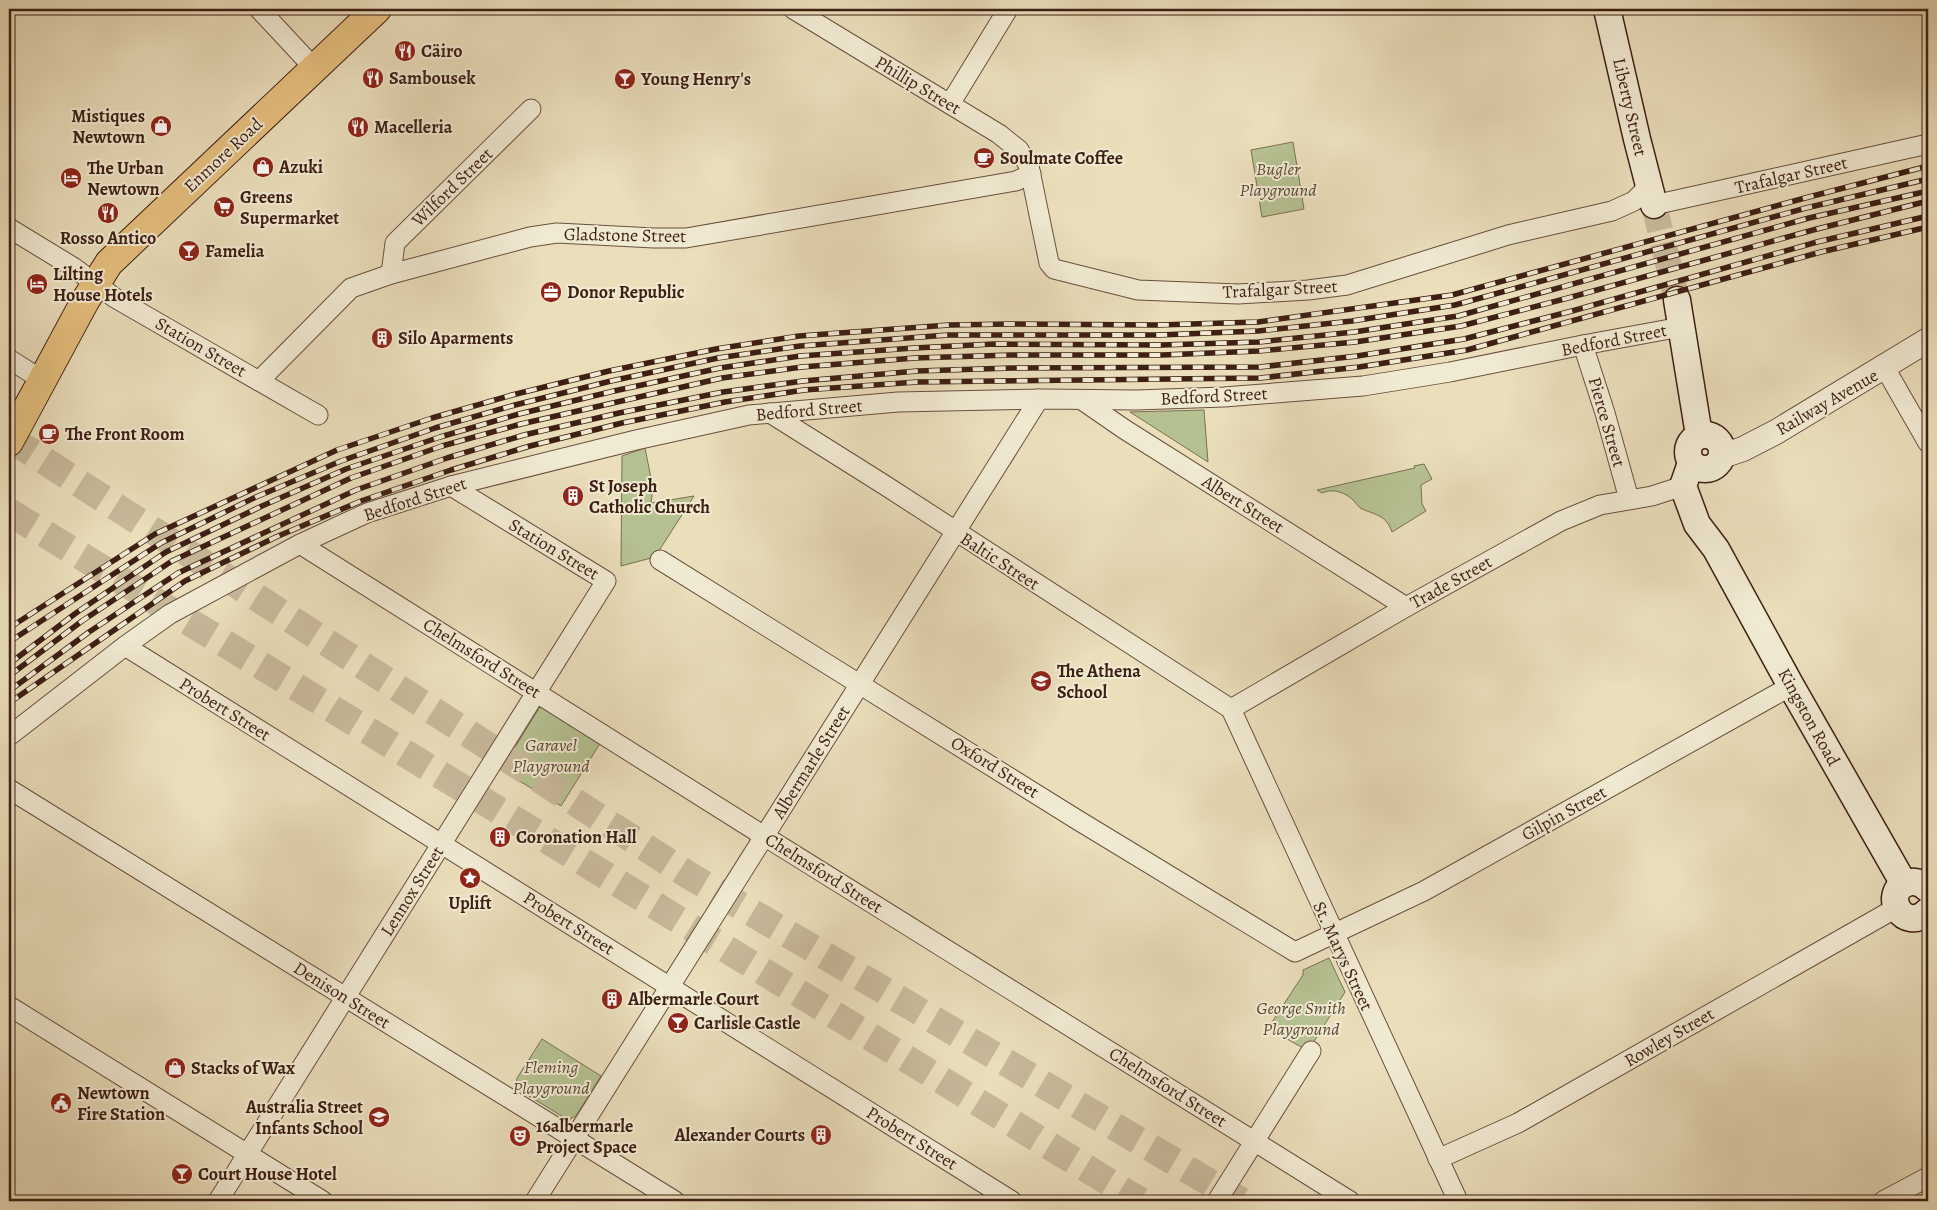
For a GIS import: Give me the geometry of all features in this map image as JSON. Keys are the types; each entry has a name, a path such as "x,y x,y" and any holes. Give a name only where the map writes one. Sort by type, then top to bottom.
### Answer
{"highway":[{"name":"Enmore Road","path":"9,442 96,283 109,264 376,9"}],"main road":[{"name":"Liberty Street","path":"1607,9 1637,140 1652,195"},
{"path":"1677,300 1681,327"},
{"name":"Kingston Road","path":"1681,327 1698,435 1704,434 1714,437 1721,446 1701,469 1697,524 1716,549 1791,686 1917,892"},
{"path":"1917,892 1901,914 1908,918 1926,917"}],"street":[{"path":"259,9 315,69"},
{"name":"Phillip Street","path":"793,9 1012,143 1025,159 1031,174"},
{"path":"950,104 1008,9"},
{"name":"Wilford Street","path":"391,274 395,243 531,109"},
{"name":"Trafalgar Street","path":"1031,174 1049,263 1054,269 1138,290 1238,294 1308,290 1347,285 1508,235 1612,211 1652,195 1928,144"},
{"name":"Gladstone Street","path":"259,381 351,288 391,274 530,237 557,233 686,238 1016,181 1031,174"},
{"name":"Station Street","path":"9,228 96,283 115,298 318,415"},
{"name":"Bedford Street","path":"9,736 125,646 178,609 300,544 367,514 451,486 636,440 749,416 898,402 1224,397 1364,386 1450,372 1681,327"},
{"name":"Railway Avenue","path":"1701,469 1776,432 1885,368 1928,340"},
{"name":"Pierce Street","path":"1583,345 1605,412 1629,499"},
{"path":"9,358 42,380"},
{"path":"1885,368 1928,443"},
{"name":"Albermarle Street","path":"535,1201 1039,400"},
{"name":"Albert Street","path":"1082,400 1406,607"},
{"name":"Baltic Street","path":"770,413 1230,709"},
{"name":"Trade Street","path":"1230,709 1406,607 1561,521 1600,505 1652,496 1701,469"},
{"name":"Station Street","path":"451,486 606,581"},
{"name":"Chelmsford Street","path":"300,544 1350,1201"},
{"name":"Oxford Street","path":"660,560 1076,819 1295,952 1333,934"},
{"name":"Lennox Street","path":"218,1201 606,581"},
{"name":"Probert Street","path":"125,646 1012,1201"},
{"name":"Gilpin Street","path":"1333,934 1424,891 1791,686"},
{"name":"St. Marys Street","path":"1230,709 1458,1201"},
{"name":"Denison Street","path":"9,789 675,1201"},
{"name":"Rowley Street","path":"1438,1159 1518,1123 1917,892"},
{"path":"9,1006 323,1201"},
{"path":"1217,1201 1311,1052"},
{"path":"1883,1201 1928,1177"}],"green space":[{"name":"Bugler Playground","path":"1293,142 1304,209 1262,217 1251,150"},
{"path":"1204,410 1208,462 1130,412"},
{"path":"645,448 653,488 651,503 694,496 655,557 621,566 622,456"},
{"path":"1424,464 1432,479 1421,485 1422,504 1426,511 1392,532 1384,519 1361,508 1347,495 1334,491 1322,493 1317,490 1415,468 1414,466"},
{"name":"Garavel Playground","path":"541,705 601,742 561,806 501,770"},
{"name":"George Smith Playground","path":"1329,958 1345,992 1308,1051 1268,1028 1303,975 1303,970"},
{"name":"Fleming Playground","path":"542,1039 601,1076 576,1116 568,1120 516,1088 517,1078"}],"tunnel":[{"path":"1654,205 1677,300"},
{"path":"9,438 690,876 1241,1201"},
{"path":"9,512 1140,1201"}],"railway":[{"path":"9,628 155,534 337,450 432,418 512,395 609,371 716,349 799,336 949,325 1158,325 1258,322 1452,295 1928,166"},
{"path":"9,642 161,543 256,497 341,461 435,428 515,405 611,381 718,358 800,346 948,335 1159,335 1258,331 1352,321 1455,305 1806,208 1928,179"},
{"path":"9,664 76,613 166,552 262,506 346,469 440,437 519,414 720,368 800,356 994,344 1161,345 1259,342 1354,332 1458,316 1809,218 1928,191"},
{"path":"9,676 82,621 172,561 351,478 442,446 521,424 722,378 802,367 915,358 1011,355 1162,355 1259,351 1355,342 1461,326 1813,230 1928,201"},
{"path":"9,691 89,632 178,573 356,490 447,458 524,435 723,392 803,381 917,371 1012,368 1260,367 1357,356 1464,339 1572,311 1817,242 1928,216"},
{"path":"9,703 185,581 276,537 361,501 451,470 530,446 622,423 725,402 804,390 917,382 1260,378 1359,367 1467,350 1821,252 1928,227"}],"place":[{"name":"Cäiro","path":"405,51"},
{"name":"Sambousek","path":"373,78"},
{"name":"Young Henry's","path":"625,79"},
{"name":"Mistiques Newtown","path":"161,126"},
{"name":"Macelleria","path":"358,127"},
{"name":"Soulmate Coffee","path":"984,158"},
{"name":"Azuki","path":"263,167"},
{"name":"The Urban Newtown","path":"71,178"},
{"name":"Greens Supermarket","path":"224,207"},
{"name":"Rosso Antico","path":"108,213"},
{"name":"Famelia","path":"189,251"},
{"name":"Lilting House Hotels","path":"37,284"},
{"name":"Donor Republic","path":"551,292"},
{"name":"Silo Aparments","path":"382,338"},
{"name":"The Front Room","path":"49,434"},
{"name":"St Joseph Catholic Church","path":"573,496"},
{"name":"The Athena School","path":"1041,681"},
{"name":"Coronation Hall","path":"500,837"},
{"name":"Uplift","path":"470,878"},
{"name":"Albermarle Court","path":"612,999"},
{"name":"Carlisle Castle","path":"678,1023"},
{"name":"Stacks of Wax","path":"175,1068"},
{"name":"Newtown Fire Station","path":"61,1103"},
{"name":"Australia Street Infants School","path":"379,1117"},
{"name":"Alexander Courts","path":"821,1135"},
{"name":"16albermarle Project Space","path":"520,1136"},
{"name":"Court House Hotel","path":"182,1174"}]}
